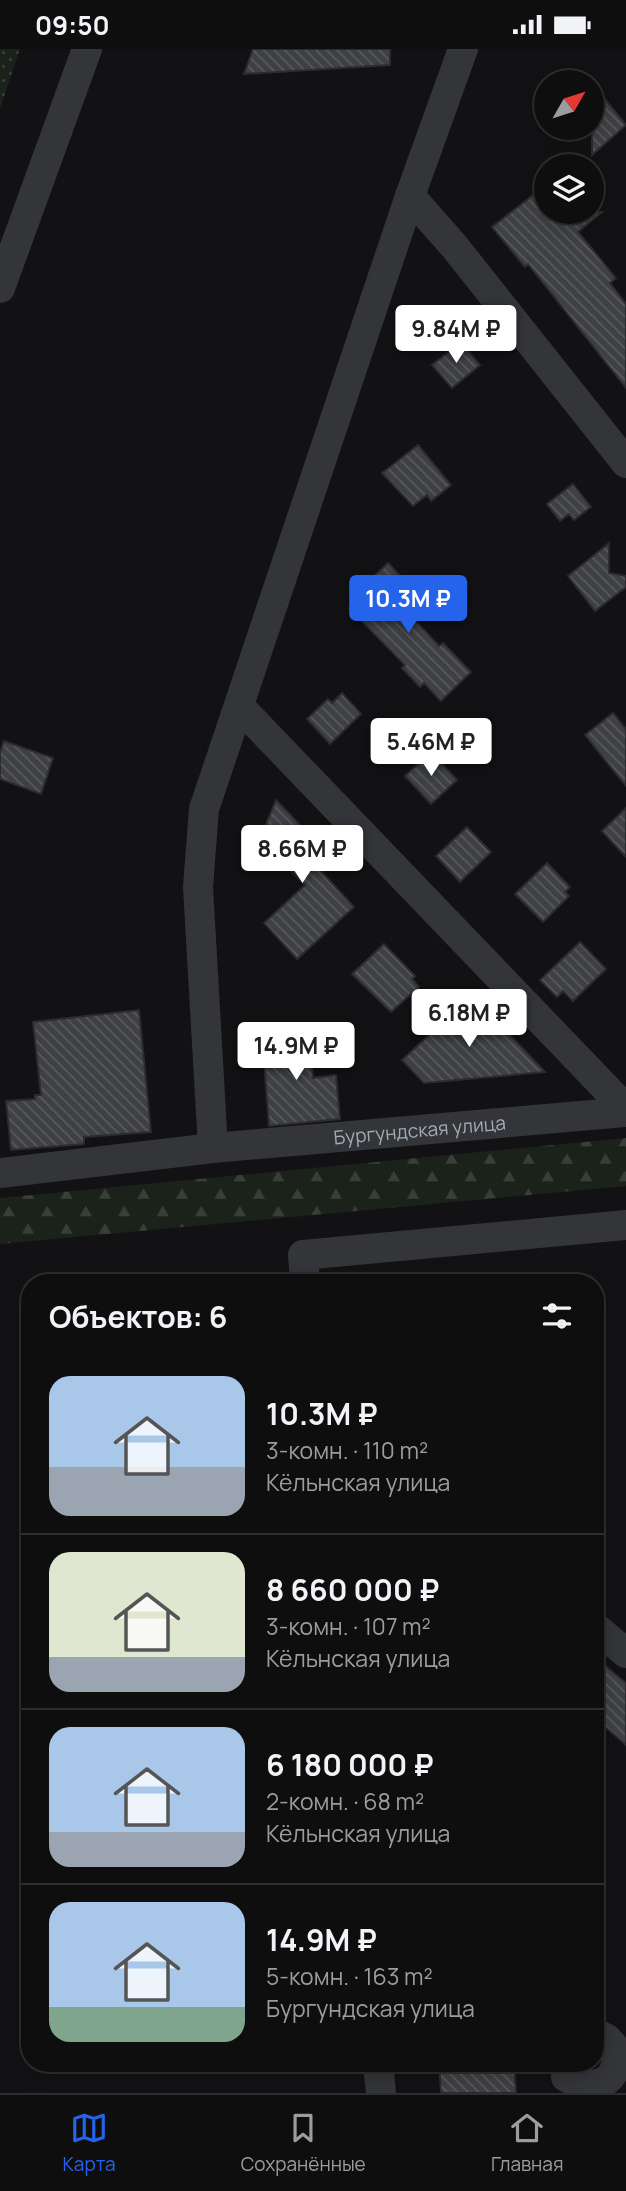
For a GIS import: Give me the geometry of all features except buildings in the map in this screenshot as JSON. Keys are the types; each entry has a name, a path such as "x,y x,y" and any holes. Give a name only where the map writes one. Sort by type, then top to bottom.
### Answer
{"street":[{"path":"0,288 88,49"},
{"path":"213,1148 198,887 204,809 410,195 463,49"},
{"path":"410,195 454,246 626,463"},
{"path":"240,707 626,1110"},
{"name":"Бургундская улица","path":"0,1173 213,1148 626,1110"},
{"path":"304,1269 626,1225"},
{"path":"604,1635 626,1653"},
{"path":"564,2073 576,2083 595,2086 603,2083 612,2076 616,2067 612,2043"},
{"path":"379,2072 381,2093"}],"green space":[{"path":"0,49 20,49 0,109"},
{"path":"626,1138 626,1186 0,1244 0,1198"}]}
